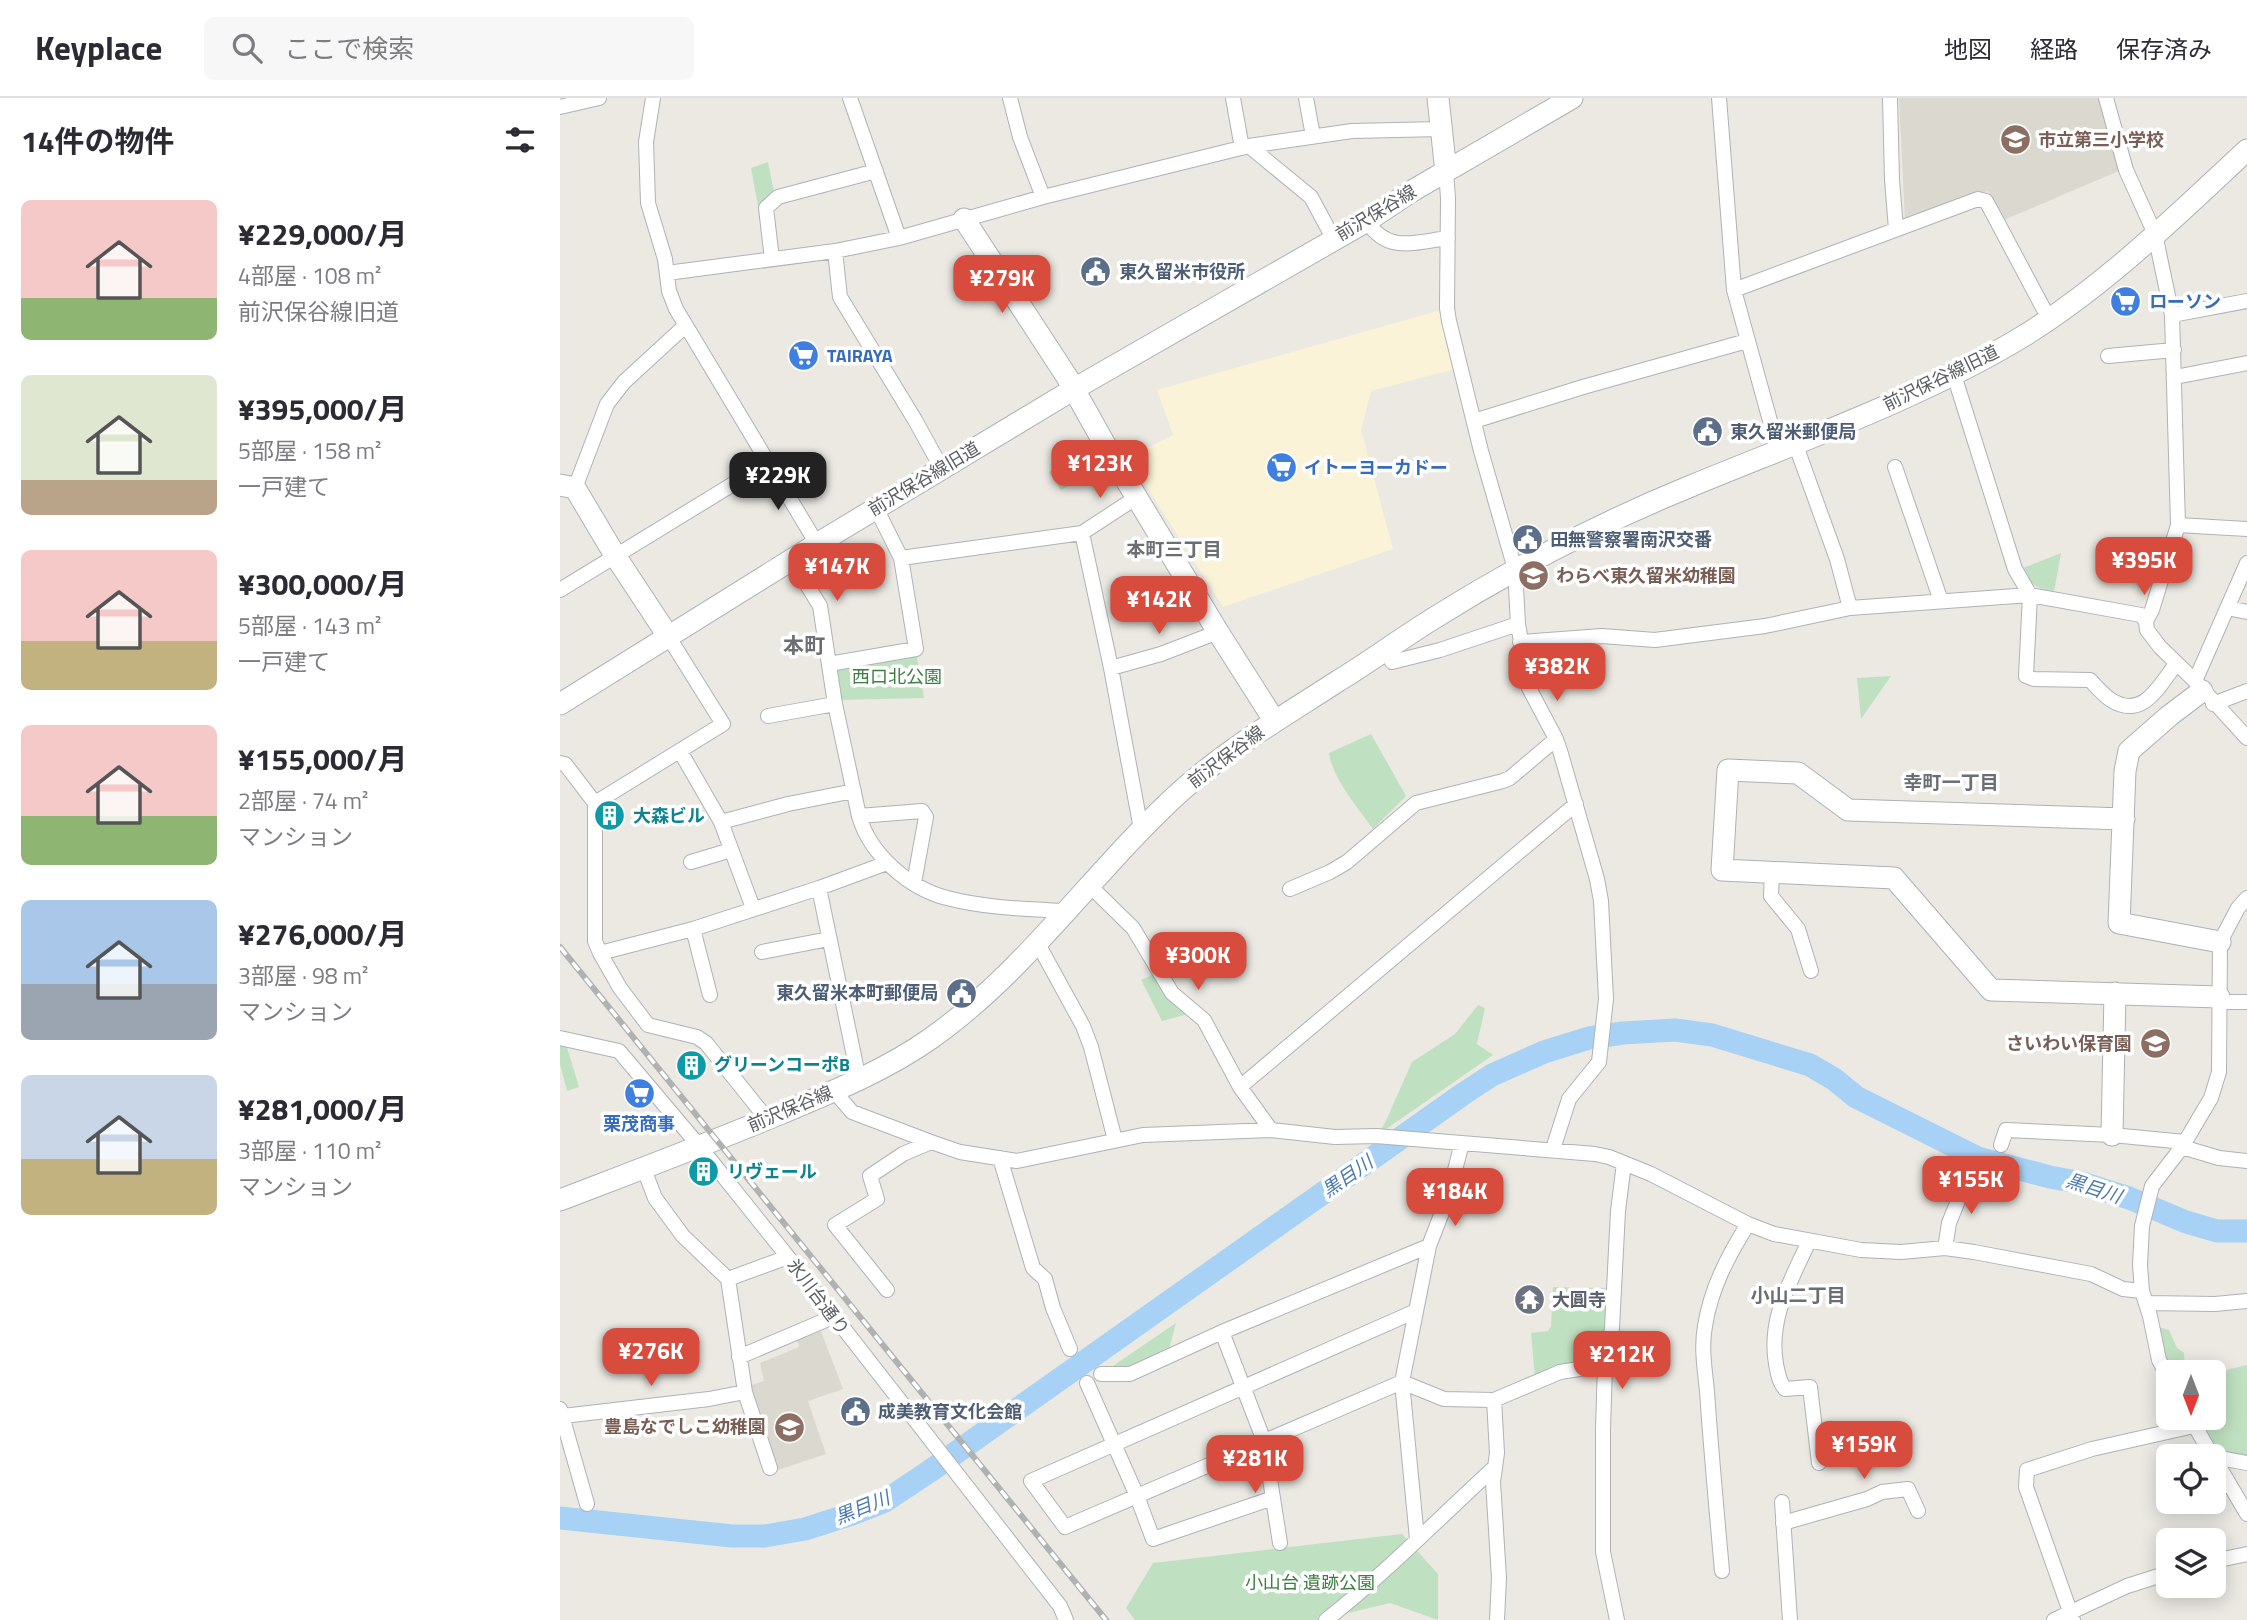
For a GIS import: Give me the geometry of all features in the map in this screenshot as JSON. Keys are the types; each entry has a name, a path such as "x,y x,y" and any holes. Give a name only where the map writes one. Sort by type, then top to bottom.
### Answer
{"street":[{"path":"560,107 599,98"},
{"path":"653,98 646,142 646,183 648,204 665,259 669,291 685,326 817,544"},
{"path":"850,98 899,238"},
{"path":"1010,98 1020,137 1043,197"},
{"path":"1233,98 1245,147 1311,197 1333,238"},
{"path":"1307,98 1313,136"},
{"path":"1438,98 1446,172 1447,308 1474,421 1515,569 1520,642 1529,688 1556,739 1601,901 1605,964 1604,1017 1599,1062 1569,1099 1553,1149"},
{"name":"前沢保谷線","path":"560,1199 700,1147 834,1091 909,1053 948,1026 993,988 1141,829 1224,754 1275,720 1217,632 1074,389 1572,98"},
{"path":"1718,98 1734,290 1747,341 1787,447 1837,558 1850,608"},
{"path":"1890,98 1896,229"},
{"path":"2106,98 2126,170 2155,234 2172,315 2178,525 2152,610 2146,621"},
{"path":"667,273 835,251 899,238 1043,197 1245,147 1374,130 1441,130"},
{"name":"前沢保谷線旧道","path":"1275,720 1426,623 1515,569 1580,534 1954,375 2024,336 2097,284 2247,150"},
{"path":"772,259 766,208 778,197 876,171"},
{"path":"1734,290 1978,199 1986,201 2049,319"},
{"path":"964,219 1074,389"},
{"path":"1367,220 1373,231 1399,245 1448,238"},
{"path":"835,251 840,297 942,469"},
{"path":"2172,315 2247,301"},
{"path":"594,803 723,724 668,636 568,487 607,404 624,382 685,326"},
{"path":"1474,421 1747,341"},
{"path":"2108,356 2174,350"},
{"path":"2175,377 2247,363"},
{"path":"1954,375 2015,569 2030,595 2026,676 2034,680 2090,680 2111,700 2132,706 2146,703 2176,664"},
{"name":"前沢保谷線旧道","path":"560,704 817,544 1074,389"},
{"path":"560,590 769,463"},
{"path":"1895,467 1941,601"},
{"path":"901,558 1082,533 1137,497"},
{"path":"828,664 916,649 901,558 876,508"},
{"path":"2178,525 2247,529"},
{"path":"1082,533 1141,829"},
{"path":"792,560 820,606 835,704 859,816 864,832 887,863 914,883 945,898 1018,909 1066,911"},
{"path":"2203,692 2227,608 2247,563"},
{"path":"1520,642 1602,636 1654,640 1765,626 1850,608 2030,595 2141,615 2146,621 2147,630 2176,664 2247,738"},
{"path":"2227,608 2247,612"},
{"path":"1387,650 1392,662 1440,650 1518,624"},
{"path":"1111,668 1161,654 1217,632"},
{"path":"2220,942 2119,923 2126,771 2129,751 2169,716 2203,692 2247,691"},
{"path":"768,716 835,704"},
{"path":"1290,889 1347,862 1416,803 1510,778 1556,739"},
{"path":"680,751 721,822 753,908"},
{"path":"560,763 565,764 594,803 595,941 620,988 648,1025 697,1037 706,1042 767,1119"},
{"path":"2124,818 1847,810 1798,773 1728,770 1722,870 1894,878 1991,990 2219,997 2226,1002 2247,1002"},
{"path":"721,822 788,804 854,791"},
{"path":"1240,1087 1576,804"},
{"path":"859,816 922,811 926,817 914,883"},
{"path":"691,862 731,850"},
{"path":"600,953 694,929 887,863"},
{"path":"1772,873 1771,896 1798,929 1811,971"},
{"path":"1088,885 1133,928 1172,993 1204,1020 1240,1087 1270,1130"},
{"path":"819,888 859,1080"},
{"path":"2159,1360 2144,1297 2140,1265 2143,1222 2152,1186 2183,1144 2211,1098 2219,1072 2220,942 2238,908 2247,898"},
{"path":"694,929 710,995"},
{"path":"762,952 828,939"},
{"path":"1037,942 1083,1026 1115,1140"},
{"path":"2112,1136 2115,993"},
{"name":"氷川台通り","path":"560,1038 619,1051 700,1147 937,1447 1060,1606 1066,1620"},
{"path":"834,1091 852,1112 931,1143 960,1152 1017,1161 1143,1135 1270,1130 1335,1137 1376,1136 1595,1154 1624,1163 1685,1190 1748,1224 1774,1234 1882,1251 1945,1248 1986,1254 2091,1274 2144,1297 2215,1304 2247,1301"},
{"path":"2001,1145 2006,1130 2112,1136 2183,1144 2219,1158 2247,1161"},
{"path":"887,1290 835,1225 877,1199 870,1176 903,1154 931,1143"},
{"path":"1417,1539 1402,1382 1429,1246 1448,1197 1462,1143"},
{"path":"1000,1158 1033,1268 1045,1279 1053,1308 1070,1349"},
{"path":"1617,1620 1603,1552 1605,1365 1612,1328 1618,1211 1624,1163"},
{"path":"644,1169 655,1198 683,1236 728,1279 744,1392 770,1468"},
{"path":"1945,1248 1949,1223 1968,1176"},
{"path":"1722,1570 1702,1350 1705,1325 1721,1270 1748,1224"},
{"path":"1809,1241 1779,1309 1773,1345 1780,1383 1785,1389 1810,1387 1819,1463"},
{"path":"1101,1374 1130,1374 1222,1332 1429,1246"},
{"path":"728,1279 788,1258"},
{"path":"1416,1311 1031,1481 1065,1527 1402,1382 1444,1399 1494,1401 1560,1373 1605,1365"},
{"path":"739,1357 833,1317"},
{"path":"1222,1332 1264,1441 1280,1543"},
{"path":"1087,1382 1153,1539 1273,1498"},
{"path":"587,1504 561,1412 709,1399 744,1392"},
{"path":"1494,1401 1497,1453 1493,1482 1499,1578 1497,1620"},
{"path":"2071,1616 2026,1488 2027,1469 2162,1430"},
{"path":"2226,1459 2247,1463"},
{"path":"1326,1620 1366,1589 1496,1467"},
{"path":"2226,1479 2247,1514"},
{"path":"1783,1523 1867,1499 1882,1492 1908,1489 1918,1511"},
{"path":"1782,1503 1790,1620"},
{"path":"2226,1558 2247,1554"},
{"path":"2054,1620 2071,1616 2127,1586 2156,1577"}],"shaded area":[{"path":"1899,98 2099,98 2121,170 2004,220 1988,191 1905,222"},
{"path":"1441,310 1455,369 1371,391 1361,430 1393,549 1223,607 1128,457 1173,435 1157,390"},
{"name":"豊島なでしこ幼稚園","path":"821,1331 843,1389 808,1401 826,1454 775,1471 748,1386 764,1381 760,1363 799,1347 797,1340"}],"green space":[{"path":"768,162 774,192 764,204 758,206 751,168"},
{"path":"1087,449 1100,469 1061,490 1049,472"},
{"path":"2061,553 2054,592 2034,585 2023,568"},
{"name":"西口北公園","path":"916,652 924,698 838,700 831,666"},
{"path":"1891,676 1861,719 1857,678"},
{"path":"1371,734 1406,796 1373,829 1335,773 1329,753"},
{"path":"1156,973 1192,1013 1162,1021 1141,980"},
{"path":"1478,1005 1485,1008 1477,1044 1493,1055 1376,1136 1385,1123 1412,1062 1455,1034"},
{"path":"560,1043 566,1044 579,1087 567,1091 560,1064"},
{"path":"1553,1287 1610,1288 1602,1359 1535,1378 1531,1333 1548,1331 1551,1326"},
{"path":"1176,1323 1167,1357 1101,1374"},
{"path":"2155,1326 2169,1330 2177,1348 2184,1353 2184,1360 2163,1358"},
{"path":"2247,1365 2247,1457 2226,1455 2226,1444 2209,1444 2202,1430 2226,1430 2226,1370"},
{"name":"小山台 遺跡公園","path":"1402,1534 1438,1574 1438,1620 1390,1603 1319,1620 1135,1620 1126,1608 1153,1563"}],"waterway":[{"name":"黒目川","path":"560,1518 732,1536 765,1536 805,1529 885,1501 1463,1094 1492,1075 1544,1052 1589,1038 1675,1030 1712,1035 1810,1065 1834,1079 1856,1097 1978,1158 2082,1183 2217,1231 2247,1231"}],"railway":[{"path":"560,947 1106,1620"}],"place":[{"name":"市立第三小学校","path":"2015,140"},
{"name":"東久留米市役所","path":"1096,272"},
{"name":"ローソン","path":"2126,302"},
{"name":"TAIRAYA","path":"804,356"},
{"name":"東久留米郵便局","path":"1707,432"},
{"name":"イトーヨーカドー","path":"1281,468"},
{"name":"田無警察署南沢交番","path":"1527,540"},
{"name":"わらべ東久留米幼稚園","path":"1533,576"},
{"name":"大森ビル","path":"610,816"},
{"name":"東久留米本町郵便局","path":"961,993"},
{"name":"さいわい保育園","path":"2155,1044"},
{"name":"グリーンコーポB","path":"691,1065"},
{"name":"栗茂商事","path":"639,1093"},
{"name":"リヴェール","path":"704,1172"},
{"name":"大圓寺","path":"1529,1300"},
{"name":"成美教育文化会館","path":"855,1412"},
{"name":"豊島なでしこ幼稚園","path":"789,1427"}],"district":[{"name":"本町三丁目","path":"1174,549"},
{"name":"本町","path":"804,646"},
{"name":"幸町一丁目","path":"1951,782"},
{"name":"小山二丁目","path":"1798,1295"}]}
